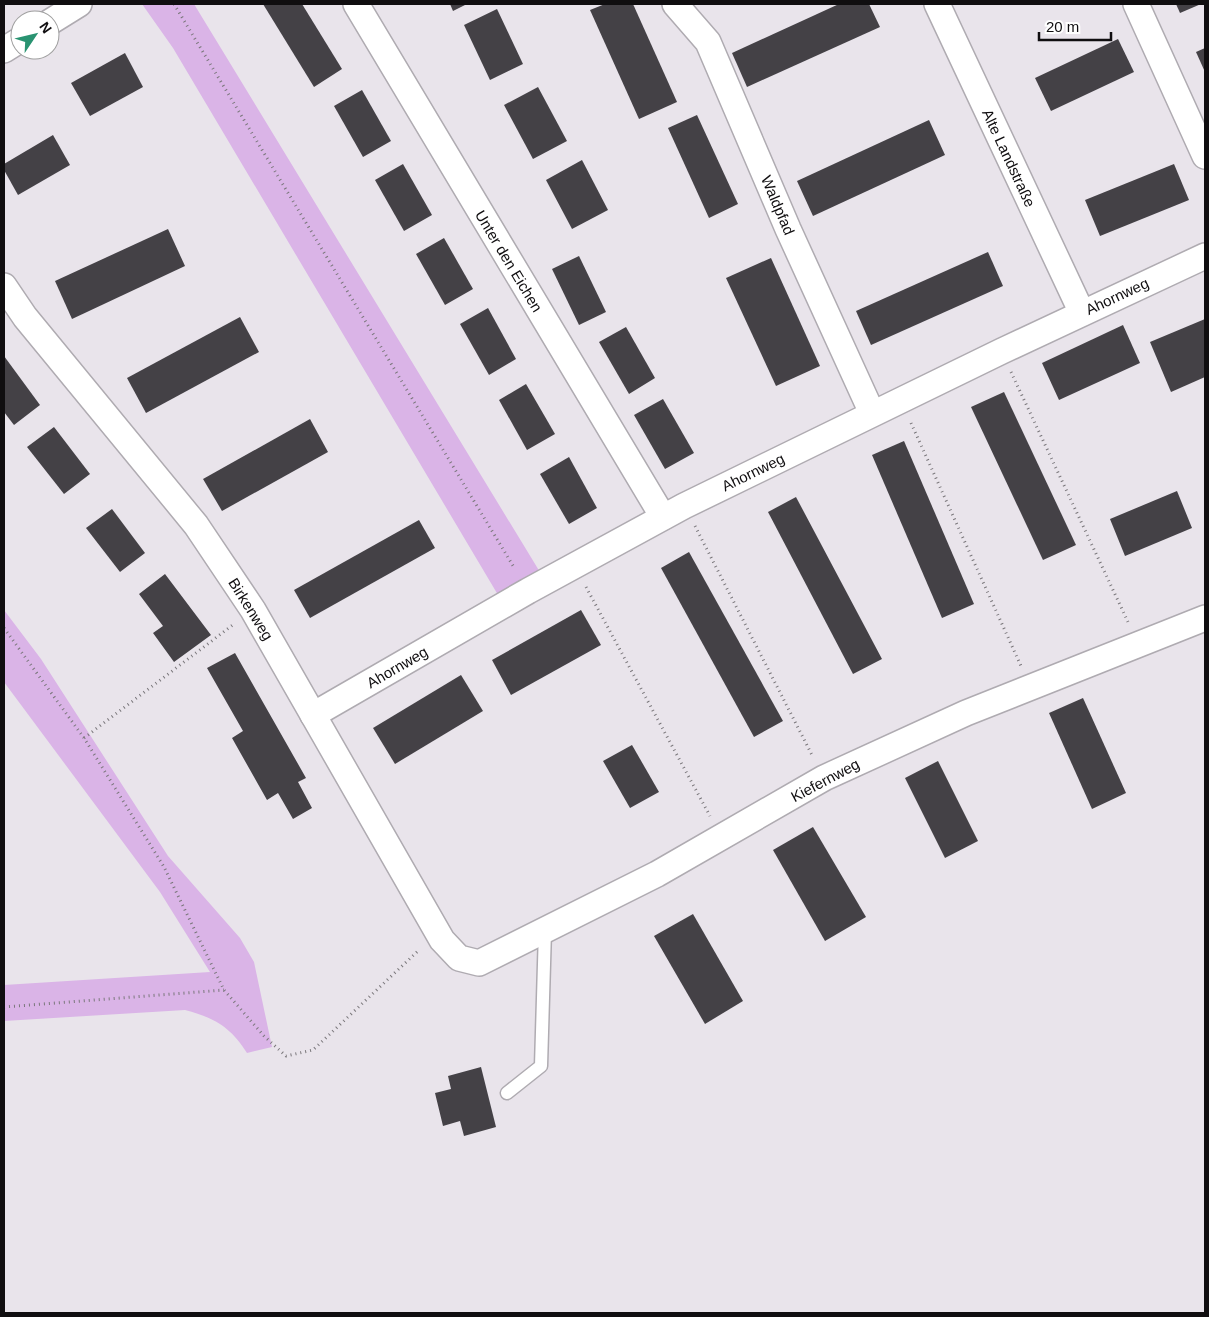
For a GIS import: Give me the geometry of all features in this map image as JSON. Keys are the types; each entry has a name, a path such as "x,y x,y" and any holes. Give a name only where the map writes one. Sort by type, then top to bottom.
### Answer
{"street":[{"path":"60,16 79,4"},
{"name":"Unter den Eichen","path":"356,4 663,517"},
{"name":"Waldpfad","path":"675,4 708,42 788,229 872,414"},
{"name":"Alte Landstraße","path":"937,4 1082,312"},
{"path":"1136,4 1205,156"},
{"name":"Ahornweg","path":"313,715 528,591 684,506 1082,312 1205,256"},
{"name":"Birkenweg","path":"4,286 26,317 196,526 253,610 438,932 459,958"},
{"name":"Kiefernweg","path":"459,958 479,963 657,874 824,778 966,713 1139,646 1205,618"}],"lane":[{"path":"507,1093 541,1066 545,930"}],"path":[{"path":"174,4 528,591"},
{"path":"1002,351 1139,646"},
{"path":"901,400 1031,687"},
{"path":"684,506 824,778"},
{"path":"575,566 722,838"},
{"path":"84,738 253,610"},
{"path":"4,628 84,738 164,867 224,990 264,1036 286,1056 313,1050 438,932"},
{"path":"4,1007 224,990"}],"shaded area":[{"path":"142,4 194,4 546,582 504,605 173,48"},
{"path":"4,610 41,659 168,856 240,938 254,962 272,1047 247,1053 234,1036 220,1024 205,1016 185,1010 4,1021 4,985 210,972 160,892 4,682"}],"building":[{"path":"263,4 302,4 342,69 314,87"},
{"path":"450,4 467,4 453,11"},
{"path":"605,4 633,4 677,102 639,119 590,10"},
{"path":"839,4 869,4 880,27 747,87 732,53"},
{"path":"1176,4 1201,4 1180,13"},
{"path":"497,9 523,64 490,80 464,25"},
{"path":"1118,39 1134,72 1051,111 1035,78"},
{"path":"1205,48 1205,72 1196,52"},
{"path":"125,53 143,87 90,116 71,83"},
{"path":"538,87 567,141 533,159 504,105"},
{"path":"362,90 391,141 363,157 334,106"},
{"path":"697,115 738,204 709,218 668,128"},
{"path":"929,120 945,155 813,216 797,181"},
{"path":"53,135 70,165 18,195 4,170 4,164"},
{"path":"582,160 608,210 572,229 546,180"},
{"path":"403,164 432,215 404,231 375,180"},
{"path":"1174,164 1189,200 1100,236 1085,200"},
{"path":"168,229 185,266 72,319 55,281"},
{"path":"444,238 473,289 445,305 416,254"},
{"path":"988,252 1003,286 871,345 856,311"},
{"path":"579,256 606,312 579,325 552,269"},
{"path":"771,258 820,366 776,386 726,278"},
{"path":"488,308 516,359 489,375 460,324"},
{"path":"240,317 259,352 146,413 127,378"},
{"path":"1205,319 1205,377 1171,392 1150,342"},
{"path":"1123,325 1140,363 1059,400 1042,363"},
{"path":"626,327 655,378 629,394 599,342"},
{"path":"4,356 40,405 14,425 4,412"},
{"path":"526,384 555,434 527,450 499,400"},
{"path":"1004,392 1076,545 1043,560 971,407"},
{"path":"663,399 694,453 665,469 634,415"},
{"path":"310,419 328,452 222,511 203,479"},
{"path":"54,427 90,474 64,494 27,447"},
{"path":"904,441 974,604 942,618 872,455"},
{"path":"569,457 597,508 569,524 540,474"},
{"path":"1177,491 1192,528 1125,556 1110,519"},
{"path":"796,497 882,659 853,674 768,512"},
{"path":"112,509 145,553 120,572 86,528"},
{"path":"419,520 435,548 310,618 294,590"},
{"path":"689,552 783,721 754,737 661,568"},
{"path":"165,574 211,635 174,662 153,633 163,626 139,594"},
{"path":"581,610 601,645 511,695 492,660"},
{"path":"235,653 306,778 298,782 312,808 293,819 278,793 267,800 232,738 243,731 207,668"},
{"path":"461,675 483,711 395,764 373,728"},
{"path":"1083,698 1126,793 1092,809 1049,713"},
{"path":"632,745 659,792 630,808 603,761"},
{"path":"938,761 978,841 945,858 905,778"},
{"path":"813,827 866,917 825,941 773,850"},
{"path":"693,914 743,1001 705,1024 654,936"},
{"path":"481,1067 496,1127 464,1136 460,1121 443,1126 435,1093 451,1089 448,1076"}]}
